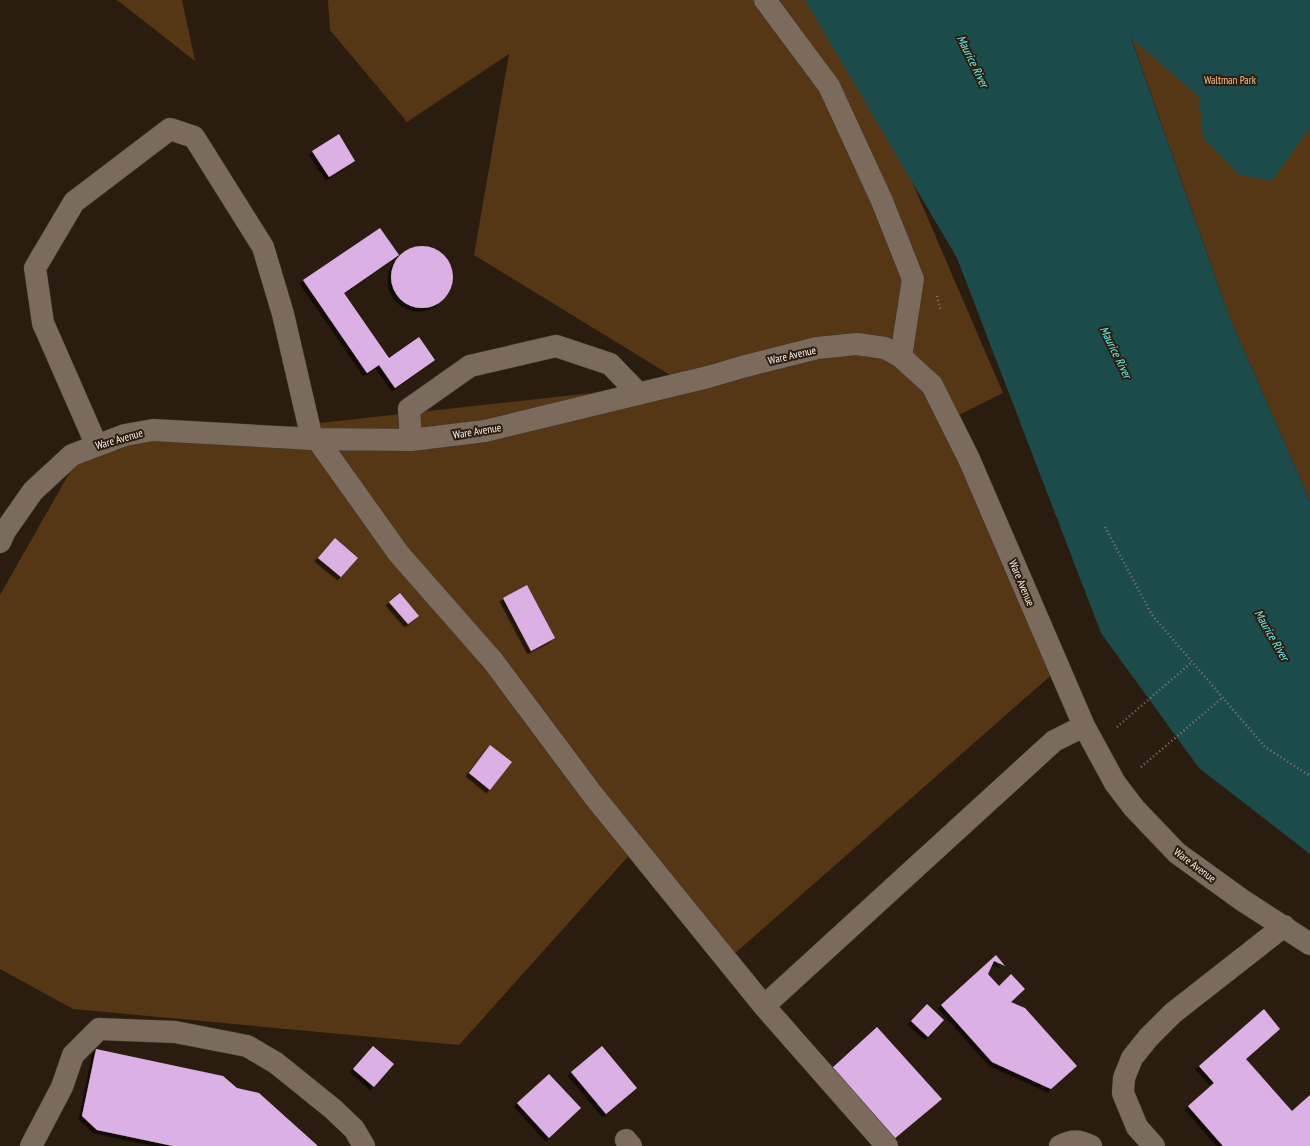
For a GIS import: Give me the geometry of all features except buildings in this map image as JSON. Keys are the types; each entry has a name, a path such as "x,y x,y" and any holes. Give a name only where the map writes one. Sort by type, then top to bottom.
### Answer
{"street":[{"path":"765,0 829,86 882,201 913,279 901,357"},
{"path":"96,444 43,323 35,268 74,202 170,129 194,136 263,247 283,314 315,439 399,554 493,661 593,795 764,1006 887,1146"},
{"name":"Ware Avenue","path":"0,542 5,531 33,491 72,455 96,444 125,435 153,430 315,439 411,440 485,431 639,394 817,348 857,344 885,348 901,357 932,385 969,459 1084,726 1115,783 1134,808 1177,853 1242,900 1310,944"},
{"path":"411,440 409,409 470,366 556,346 610,364 639,394"},
{"path":"764,1006 1054,741 1084,726"},
{"path":"1154,1146 1137,1127 1123,1093 1124,1078 1132,1058 1173,1014 1284,926"},
{"path":"39,1144 73,1055 99,1029 175,1032 247,1046 276,1063 333,1109 354,1129 364,1146"},
{"path":"1060,1146 1070,1140 1081,1141 1091,1146"}],"path":[{"path":"1105,527 1152,616 1265,747 1310,776"},
{"path":"1117,727 1192,662"},
{"path":"1141,766 1222,698"}],"green space":[{"path":"117,0 182,0 195,61"},
{"path":"328,0 834,0 1003,393 949,420 1057,670 725,962 633,851 459,1045 73,1009 0,969 0,595 83,449 683,383 474,255 509,54 407,122 330,30"},
{"name":"Waltman Park","path":"1137,0 1310,0 1310,501 1229,316 1131,37"}],"water":[{"name":"Maurice River","path":"805,0 1310,0 1310,127 1272,181 1239,175 1203,138 1199,97 1131,38 1229,316 1310,501 1310,854 1199,768 1101,633 957,258"}]}
